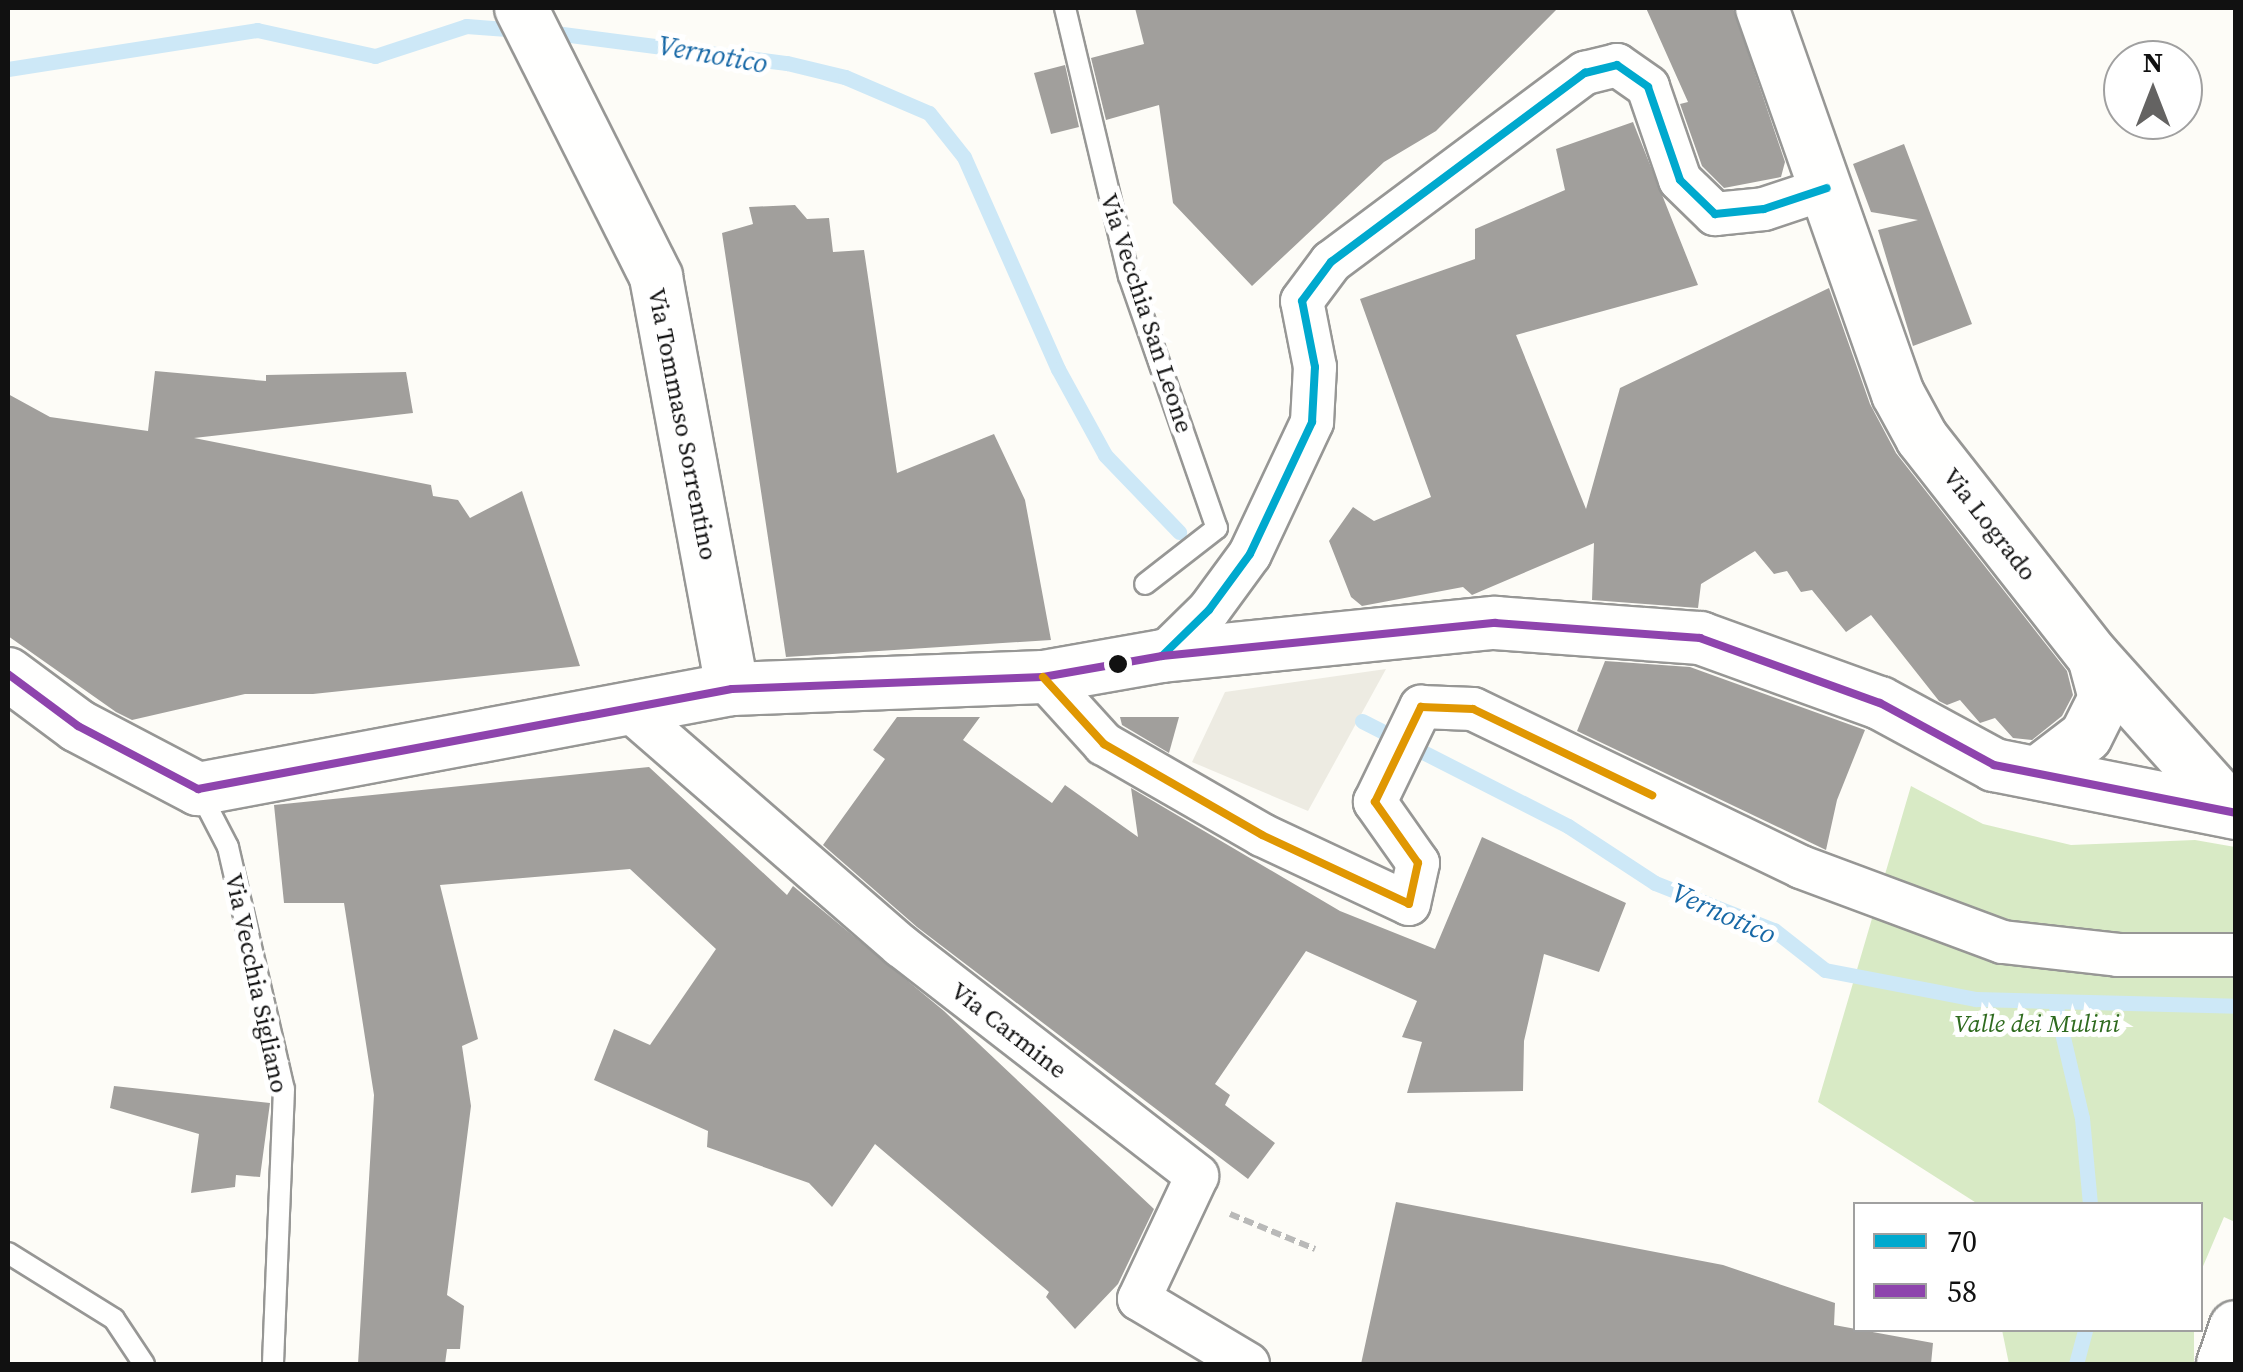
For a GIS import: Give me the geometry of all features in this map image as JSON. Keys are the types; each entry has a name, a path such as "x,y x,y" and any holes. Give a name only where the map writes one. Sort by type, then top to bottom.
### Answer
{"street":[{"name":"Via Tommaso Sorrentino","path":"522,8 563,82 656,277 732,689"},
{"name":"Via Logrado","path":"1762,8 1898,394 1922,438 2094,656 2234,812"},
{"path":"1162,656 1209,610 1250,554 1296,461 1312,422 1315,367 1302,301 1330,262 1584,74 1617,64 1648,87 1680,180 1715,214 1764,209 1827,188"},
{"path":"8,674 78,726 198,789 732,689 1043,677 1162,656 1495,623 1700,638 1880,704 1994,766 2234,812"},
{"path":"2039,772 2065,758 2092,724 2104,698 2094,656"},
{"path":"1043,677 1104,744 1262,835 1409,904 1418,863 1375,802 1421,707 1474,709 1802,867 2003,942 2118,955 2236,955"},
{"name":"Via Carmine","path":"627,708 901,946 1197,1176 1188,1196"},
{"path":"1188,1196 1139,1299 1248,1364"},
{"path":"2223,1364 2236,1326"}],"lane":[{"name":"Via Vecchia San Leone","path":"1065,8 1129,276 1217,528 1145,584"},
{"name":"Via Vecchia Sigliano","path":"198,789 228,847 284,1089 273,1364"},
{"path":"8,1253 114,1319 144,1364"}],"path":[{"path":"1188,1196 1315,1250"}],"green space":[{"name":"Valle dei Mulini","path":"1911,786 1983,824 2071,845 2195,840 2235,847 2235,1222 2224,1217 2203,1266 2203,1202 1975,1202 1818,1102"},
{"path":"2002,1332 2194,1332 2194,1364 2009,1364"}],"shaded area":[{"path":"1386,669 1308,811 1192,762 1225,692"}],"building":[{"path":"1135,8 1558,8 1436,131 1384,162 1252,286 1173,203 1159,105 1106,120 1091,58 1144,44"},
{"path":"1646,8 1733,8 1785,162 1781,177 1724,188 1702,166 1680,104 1688,102"},
{"path":"1065,65 1079,127 1051,134 1034,73"},
{"path":"1633,122 1698,285 1516,335 1586,509 1620,388 1829,288 1870,404 1896,453 2067,671 2073,695 2062,716 2032,740 2013,738 1995,718 1980,723 1960,700 1947,705 1939,701 1871,615 1846,632 1812,590 1801,592 1787,571 1774,574 1755,551 1701,584 1698,608 1592,600 1594,543 1472,595 1463,587 1362,606 1351,597 1329,541 1353,507 1374,521 1431,497 1360,299 1475,259 1475,229 1565,190 1556,149"},
{"path":"1904,144 1972,324 1913,346 1878,230 1918,220 1871,212 1853,164"},
{"path":"795,205 807,219 829,218 833,252 864,250 897,473 994,434 1025,500 1051,640 786,657 722,233 753,224 749,207"},
{"path":"155,371 266,381 266,375 406,372 413,413 194,438 431,485 433,496 458,500 470,518 522,491 580,666 313,694 245,694 132,720 116,712 8,636 8,394 50,417 148,431"},
{"path":"1605,661 1690,667 1865,730 1837,800 1826,850 1577,731"},
{"path":"897,717 980,717 963,740 1052,803 1065,785 1138,837 1131,788 1340,911 1435,949 1482,837 1626,903 1599,972 1544,954 1524,1041 1523,1091 1407,1093 1422,1042 1402,1037 1417,1001 1306,951 1215,1084 1230,1095 1225,1105 1275,1143 1248,1179 917,927 823,845 885,759 873,750"},
{"path":"1120,717 1179,717 1169,753 1122,725"},
{"path":"649,767 787,895 793,886 944,1011 1154,1209 1118,1284 1075,1329 1046,1297 1049,1292 875,1144 832,1207 809,1183 707,1147 708,1131 594,1080 614,1029 650,1045 716,949 630,869 440,885 478,1039 462,1046 471,1106 447,1295 464,1306 460,1349 447,1349 445,1364 358,1364 374,1095 344,903 284,903 274,805"},
{"path":"114,1086 270,1103 260,1177 236,1175 235,1187 191,1193 199,1134 110,1108"},
{"path":"1396,1202 1723,1265 1835,1303 1834,1325 1853,1328 1853,1332 1933,1343 1931,1364 1361,1364"}],"waterway":[{"name":"Vernotico","path":"8,69 257,30 375,56 466,26 519,30"},
{"name":"Vernotico","path":"547,32 787,63 845,77 929,113 964,157 1058,369 1105,455 1179,532"},
{"name":"Vernotico","path":"1362,721 1568,826 1655,883 1774,930 1825,970 1976,999 2236,1006"},
{"path":"2055,1003 2082,1118 2090,1202"},
{"path":"2076,1364 2084,1332"}],"transit line":[{"name":"70","path":"1162,656 1209,610 1250,554 1312,422 1315,367 1302,301 1331,262 1585,73 1617,65 1648,87 1680,180 1715,214 1764,209 1827,188"},
{"name":"58","path":"8,674 78,726 198,789 732,689 1043,677 1162,656 1495,623 1700,638 1880,703 1994,765 2236,813"},
{"path":"1043,677 1104,744 1262,835 1409,904 1418,863 1375,802 1421,707 1473,709 1652,795"}]}
